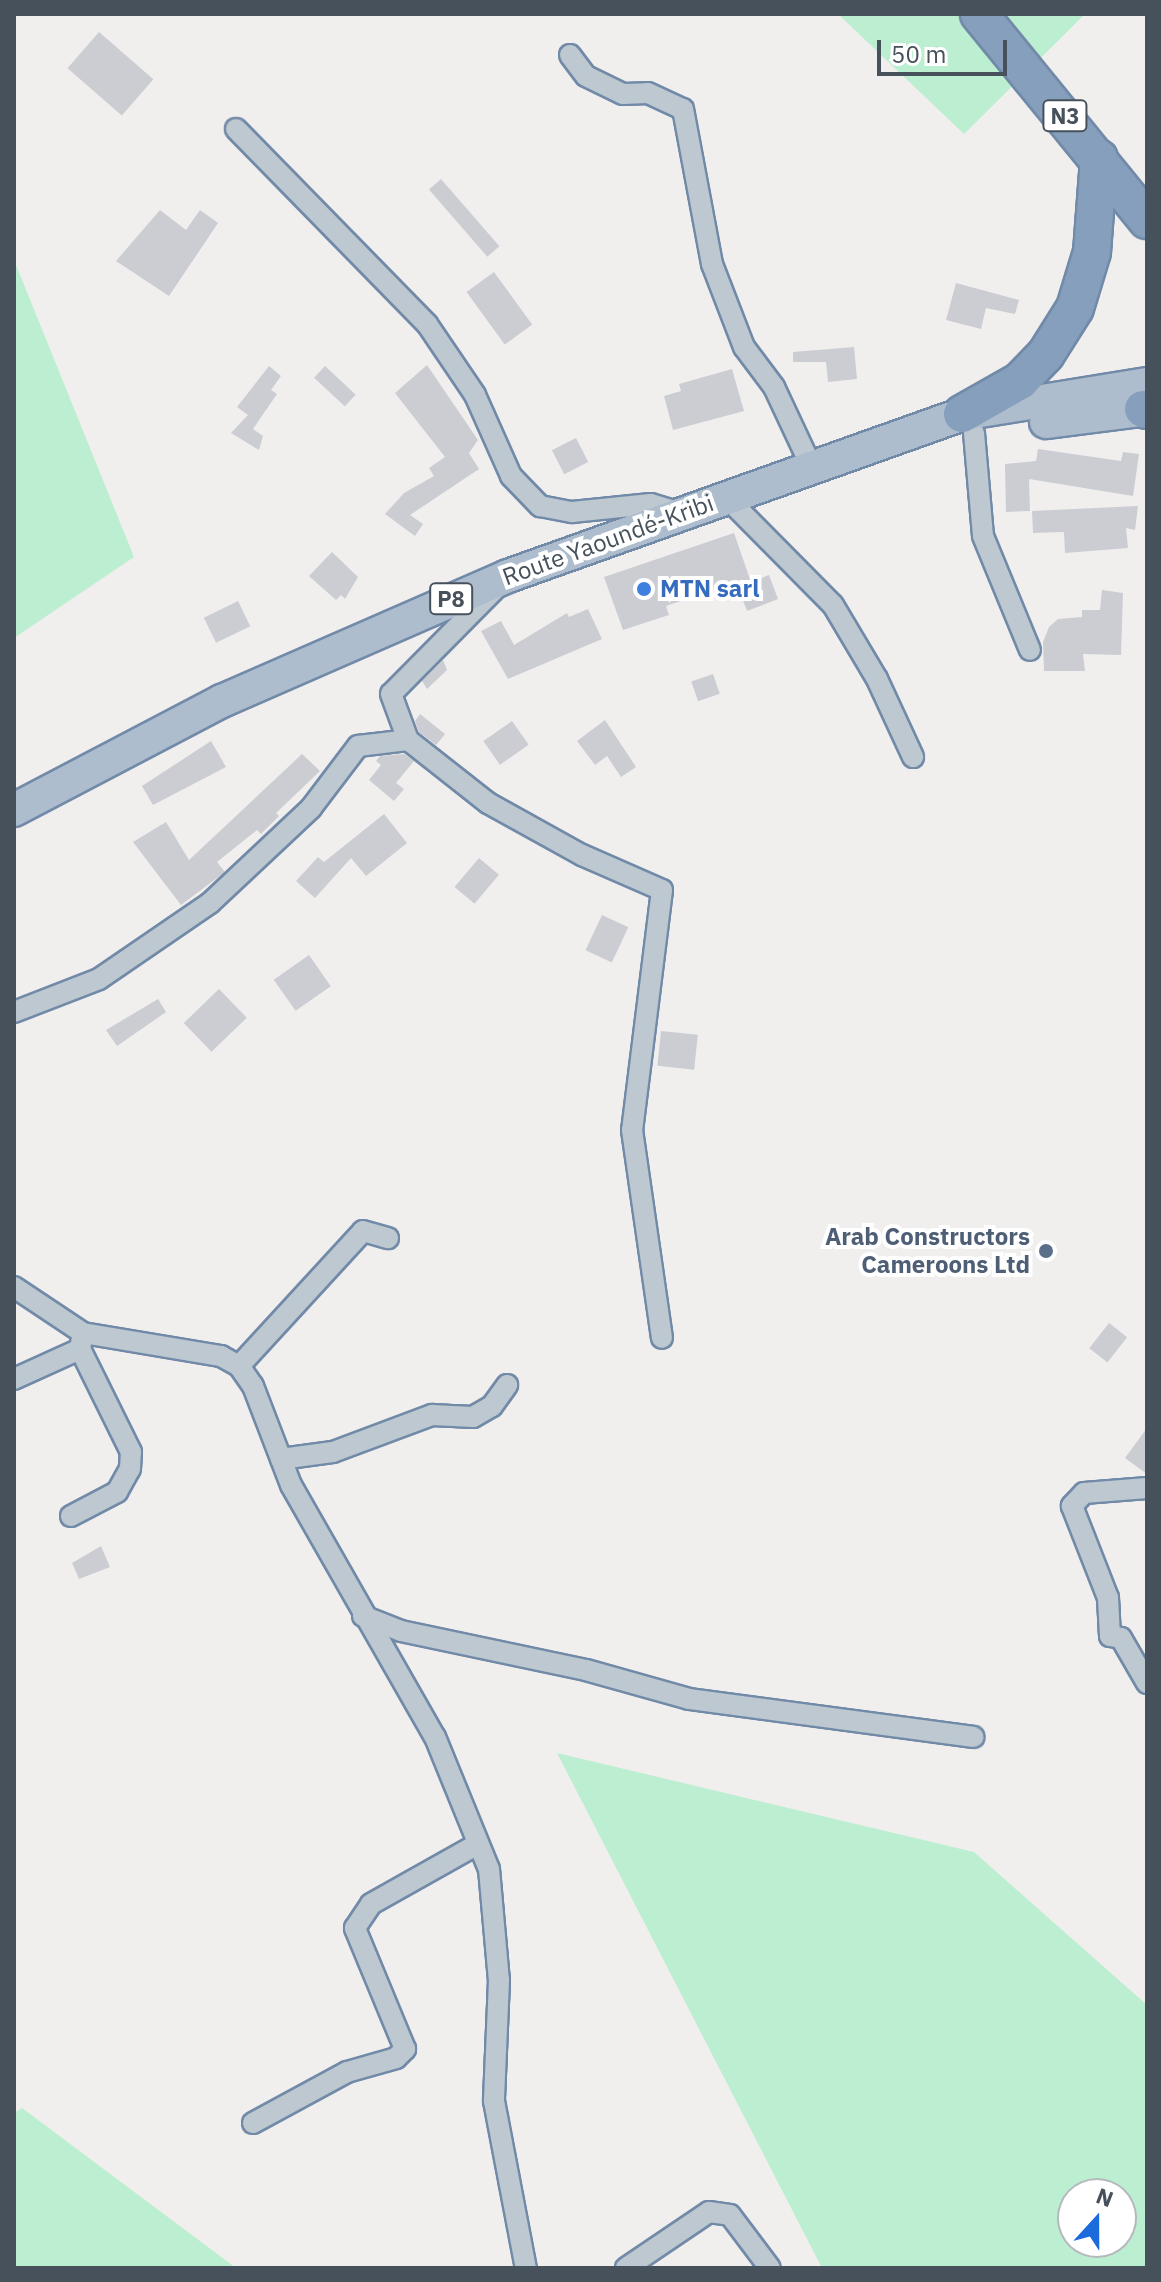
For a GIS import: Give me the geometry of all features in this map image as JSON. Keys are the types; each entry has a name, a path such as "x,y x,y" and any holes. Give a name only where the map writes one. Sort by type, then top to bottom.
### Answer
{"highway":[{"name":"N3","path":"979,14 1147,220"},
{"name":"N3","path":"995,14 1147,190"},
{"path":"968,424 1020,381 1046,354 1075,308 1092,252 1099,158"}],"main road":[{"name":"P8","path":"968,424 1146,403"},
{"name":"Route Yaoundé-Kribi","path":"14,810 222,701 508,576 811,466 908,435 968,424"}],"street":[{"path":"570,55 586,76 623,94 648,93 683,109 712,264 744,347 774,387 811,466"},
{"path":"236,129 427,324 475,395 511,476 540,506 572,512 651,504 681,513"},
{"path":"968,424 983,536 1030,650"},
{"path":"726,497 833,605 877,679 913,757"},
{"path":"508,576 391,694 408,740 488,803 529,827 662,890 632,1130 662,1338"},
{"path":"14,1012 99,979 210,903 311,808 358,746 408,740"},
{"path":"239,1366 363,1231 388,1238"},
{"path":"14,1287 81,1341 131,1452 130,1469 117,1492 71,1516"},
{"path":"14,1379 81,1341 221,1356 239,1366 253,1386 281,1459 363,1616 435,1737 489,1869 499,1980 494,2101 526,2268"},
{"path":"281,1459 333,1452 432,1415 473,1417 492,1406 507,1385"},
{"path":"1147,1488 1084,1493 1072,1506 1108,1598 1110,1636 1121,1638 1147,1683"},
{"path":"363,1616 401,1631 586,1670 689,1699 973,1737"},
{"path":"253,2123 347,2072 396,2058 405,2049 355,1928 371,1904 478,1844"},
{"path":"626,2268 709,2212 730,2215 770,2268"}],"green space":[{"path":"838,14 1085,14 964,134"},
{"path":"14,260 134,557 14,638"},
{"path":"557,1753 974,1852 1147,2005 1147,2268 822,2268"},
{"path":"22,2108 236,2268 14,2268 14,2113"}],"building":[{"path":"99,32 153,79 122,115 68,68"},
{"path":"441,179 499,246 487,257 429,189"},
{"path":"160,210 186,230 200,210 218,223 169,296 116,261"},
{"path":"494,272 532,325 505,345 466,292"},
{"path":"956,283 1019,300 1015,314 986,308 981,329 946,320"},
{"path":"854,347 857,379 828,382 826,362 793,362 793,352"},
{"path":"427,365 478,440 469,453 479,469 410,515 423,524 415,536 385,514 404,493 434,476 429,468 445,457 395,393"},
{"path":"269,366 281,376 271,390 277,394 253,429 263,436 259,450 231,433 248,415 237,407"},
{"path":"325,366 356,395 345,406 314,378"},
{"path":"732,369 744,411 673,430 664,396 681,391 679,384"},
{"path":"576,438 588,462 564,474 552,450"},
{"path":"1038,449 1121,461 1123,452 1139,454 1133,496 1029,479 1030,511 1006,512 1005,464 1036,461"},
{"path":"1138,506 1135,530 1126,528 1128,548 1065,553 1064,532 1033,533 1032,511"},
{"path":"734,533 751,582 769,575 778,599 747,611 736,582 666,606 669,615 623,630 604,577"},
{"path":"332,552 358,577 345,599 341,595 336,600 309,576"},
{"path":"1102,590 1123,593 1121,655 1083,654 1085,671 1044,671 1043,642 1049,627 1058,619 1082,617 1082,610 1100,610"},
{"path":"238,601 250,626 216,643 204,618"},
{"path":"588,609 602,639 508,679 481,631 501,621 514,645 567,613 569,617"},
{"path":"443,660 447,670 427,689 422,681"},
{"path":"713,674 720,694 698,701 691,681"},
{"path":"420,714 445,734 436,745 419,732 415,721"},
{"path":"605,720 636,767 621,777 607,756 595,765 577,741"},
{"path":"512,721 529,745 500,765 483,741"},
{"path":"211,741 226,767 153,805 142,786"},
{"path":"302,754 320,771 276,813 279,816 261,834 257,830 217,862 225,872 181,905 133,842 166,822 189,860"},
{"path":"404,754 414,761 396,783 404,789 394,801 369,780 381,765 376,761 380,756"},
{"path":"384,814 407,843 366,876 351,858 315,898 296,881 318,857 324,862"},
{"path":"479,858 499,875 474,904 455,887"},
{"path":"602,915 628,927 612,963 586,950"},
{"path":"309,955 331,986 296,1011 274,980"},
{"path":"219,989 247,1018 212,1052 184,1023"},
{"path":"158,999 166,1012 117,1046 106,1030"},
{"path":"661,1031 698,1035 694,1070 657,1066"},
{"path":"1109,1323 1127,1337 1107,1362 1089,1348"},
{"path":"1147,1428 1147,1474 1125,1458"},
{"path":"101,1546 110,1567 79,1579 72,1563"}],"place":[{"name":"MTN sarl","path":"644,589"},
{"name":"Arab Constructors Cameroons Ltd","path":"1046,1251"}]}
